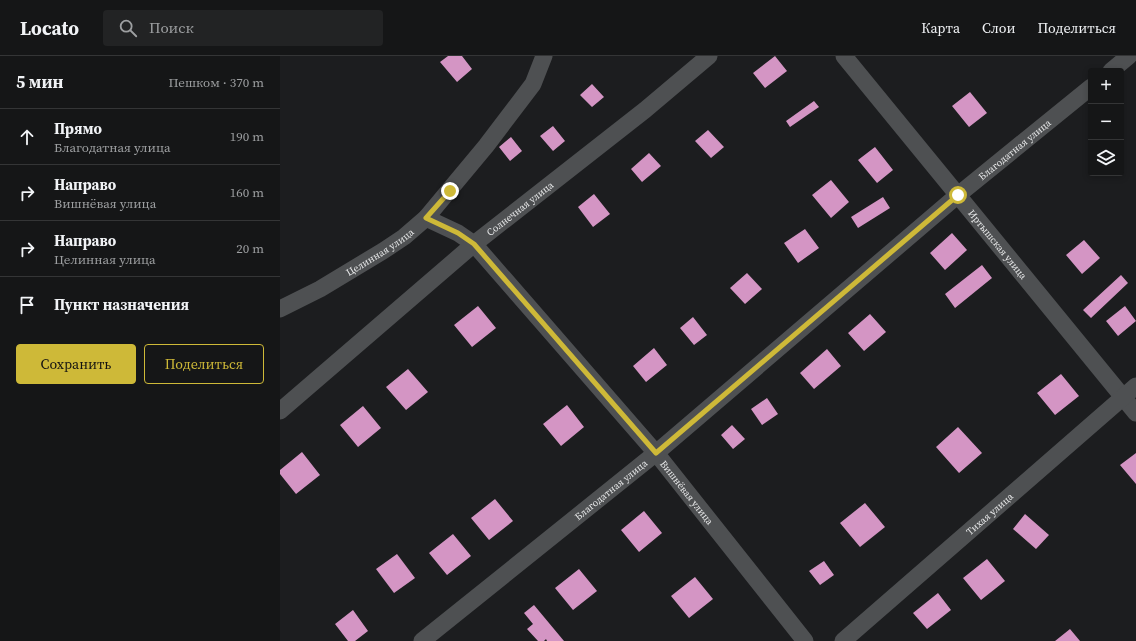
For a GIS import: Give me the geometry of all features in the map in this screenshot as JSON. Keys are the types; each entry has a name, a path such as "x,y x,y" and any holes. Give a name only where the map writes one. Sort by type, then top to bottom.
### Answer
{"street":[{"name":"Целинная улица","path":"280,309 320,289 404,238 426,218 486,146 533,84 544,56"},
{"name":"Солнечная улица","path":"280,412 474,244 645,110 709,56"},
{"name":"Иртышская улица","path":"844,56 1136,413"},
{"path":"1115,68 1129,56"},
{"name":"Благодатная улица","path":"422,641 656,453 958,195 1088,89"},
{"name":"Вишнёвая улица","path":"426,218 458,233 474,244 656,453 805,641"},
{"name":"Тихая улица","path":"843,641 1136,386"}],"building":[{"path":"448,56 462,56 472,69 457,82 440,62"},
{"path":"775,56 787,71 765,88 753,73"},
{"path":"592,84 604,97 592,107 580,95"},
{"path":"970,92 987,113 969,127 952,106"},
{"path":"814,101 819,107 790,127 786,121"},
{"path":"553,126 565,141 553,151 540,136"},
{"path":"708,130 724,147 711,158 695,141"},
{"path":"511,137 522,151 510,161 499,147"},
{"path":"875,147 893,170 877,183 858,160"},
{"path":"649,153 661,166 642,182 631,169"},
{"path":"831,180 849,202 831,218 812,195"},
{"path":"594,194 610,214 593,227 578,207"},
{"path":"883,197 890,208 858,228 851,217"},
{"path":"805,229 819,248 798,263 784,243"},
{"path":"952,233 967,250 945,270 930,253"},
{"path":"1084,240 1100,258 1082,274 1066,255"},
{"path":"982,265 992,278 955,308 945,294"},
{"path":"747,273 762,289 745,304 730,288"},
{"path":"1121,275 1128,283 1091,318 1083,310"},
{"path":"478,306 496,328 472,347 454,325"},
{"path":"1125,306 1136,321 1118,336 1106,321"},
{"path":"870,314 886,332 864,351 848,333"},
{"path":"693,317 707,335 694,345 680,328"},
{"path":"654,348 667,365 646,382 633,366"},
{"path":"827,349 841,366 814,389 800,373"},
{"path":"408,369 428,392 406,410 386,387"},
{"path":"1061,374 1079,396 1055,415 1037,393"},
{"path":"767,398 778,414 762,425 751,409"},
{"path":"567,405 584,427 561,446 543,424"},
{"path":"363,406 381,428 358,447 340,425"},
{"path":"732,425 745,439 733,449 721,435"},
{"path":"958,427 982,453 959,473 936,447"},
{"path":"302,452 320,475 296,494 280,474 280,470"},
{"path":"1136,453 1136,484 1120,465"},
{"path":"495,499 513,521 489,540 471,518"},
{"path":"865,503 885,527 860,547 840,523"},
{"path":"644,511 662,533 639,552 621,530"},
{"path":"1025,514 1049,535 1036,549 1013,529"},
{"path":"453,534 471,556 447,575 429,553"},
{"path":"397,554 415,578 394,593 376,569"},
{"path":"987,559 1005,581 981,600 963,578"},
{"path":"824,561 834,575 820,585 809,571"},
{"path":"579,569 597,591 573,610 555,588"},
{"path":"695,577 713,599 689,618 671,596"},
{"path":"938,593 951,610 927,629 913,613"},
{"path":"534,605 564,641 547,641 546,639 544,641 538,641 527,629 533,624 524,613"},
{"path":"353,610 368,631 355,641 348,641 335,624"},
{"path":"1070,629 1080,641 1055,641"}],"route":[{"path":"450,191 426,218 458,233 474,244 656,453 958,195"}]}
